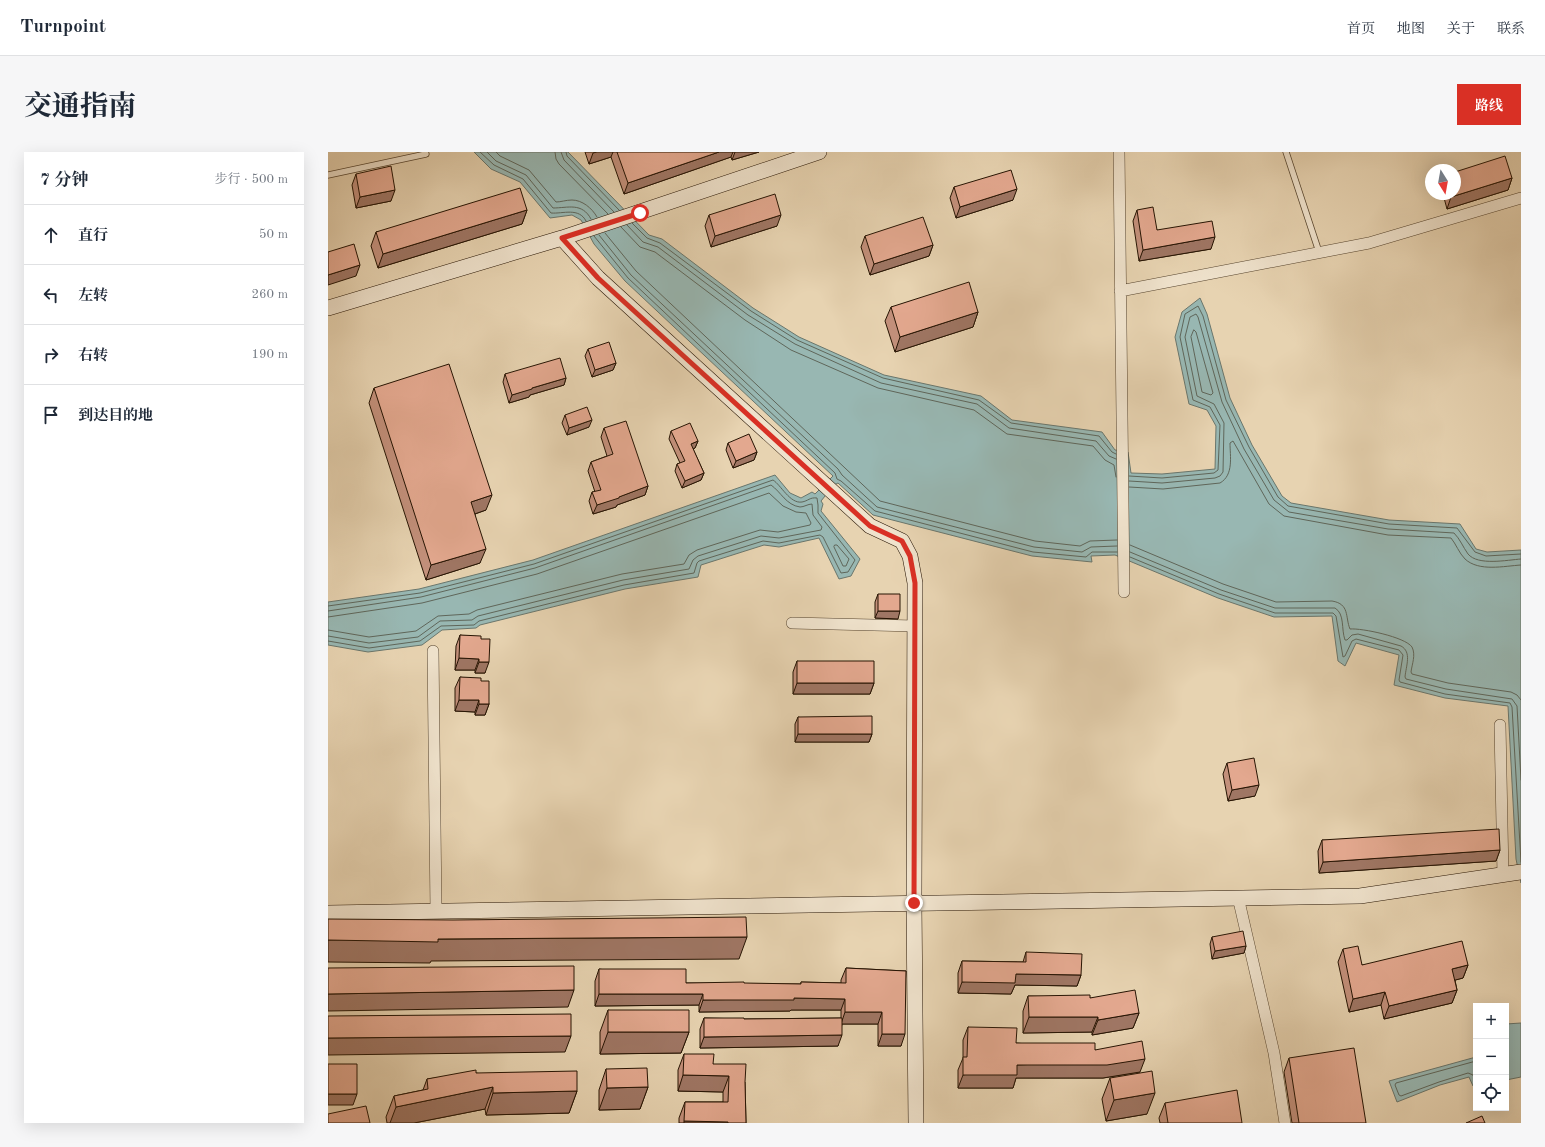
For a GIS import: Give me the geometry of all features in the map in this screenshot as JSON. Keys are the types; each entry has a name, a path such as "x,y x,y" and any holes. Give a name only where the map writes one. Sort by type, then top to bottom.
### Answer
{"street":[{"path":"1119,152 1124,592"},
{"path":"328,308 578,233 813,153"},
{"path":"1120,291 1369,243 1521,198"},
{"path":"562,238 598,278 870,526 902,541 910,556 915,583 914,903 916,1123"},
{"path":"792,623 915,626"},
{"path":"433,651 436,911"},
{"path":"1500,725 1503,875"},
{"path":"328,913 1360,896 1521,872"},
{"path":"1238,897 1274,1053 1285,1123"}],"lane":[{"path":"1286,152 1319,252"},
{"path":"328,175 426,154"}],"water":[{"path":"474,152 568,152 649,235 662,239 753,308 799,337 884,375 981,396 1012,420 1102,432 1115,450 1128,452 1131,473 1162,474 1215,469 1216,426 1207,410 1189,404 1175,337 1182,312 1200,298 1207,314 1230,398 1252,445 1282,496 1291,503 1389,520 1460,524 1476,549 1487,552 1521,550 1521,883 1516,859 1508,706 1445,698 1394,685 1399,655 1356,643 1345,666 1338,661 1332,616 1274,617 1218,598 1115,555 1091,556 1092,562 1032,556 873,515 838,483 834,485 821,501 823,504 821,511 860,559 851,576 839,579 819,538 779,547 764,545 701,565 698,577 625,589 480,625 476,628 442,630 422,645 368,652 328,645 328,602 419,589 533,560 775,475 790,493 801,498 812,492 815,494 833,476 625,281 594,244 581,220 572,215 550,218 520,182 491,169"},
{"path":"1521,1023 1521,1077 1509,1079 1509,1039 1509,1024"},
{"path":"1473,1058 1473,1086 1469,1077 1440,1085 1397,1102 1389,1081"}],"building":[{"path":"617,152 719,152 628,183"},
{"path":"1505,156 1512,178 1461,194 1461,170"},
{"path":"391,166 395,190 360,197 356,174"},
{"path":"1011,170 1017,189 960,207 954,187"},
{"path":"520,188 527,210 383,254 376,232"},
{"path":"775,194 781,215 715,236 709,215"},
{"path":"1153,207 1157,230 1212,221 1215,237 1143,250 1137,210"},
{"path":"923,217 933,245 874,264 865,236"},
{"path":"354,244 360,265 328,275 328,252"},
{"path":"969,282 978,312 900,337 891,307"},
{"path":"609,342 616,363 595,370 588,349"},
{"path":"560,358 566,378 512,395 505,374"},
{"path":"449,364 492,495 471,502 486,549 431,565 374,388"},
{"path":"587,407 592,420 569,428 565,415"},
{"path":"626,421 648,486 597,505 592,492 601,490 591,462 613,454 604,428"},
{"path":"690,423 698,441 691,444 704,473 685,481 677,464 685,461 671,431"},
{"path":"749,434 757,452 736,461 728,443"},
{"path":"878,594 900,594 900,611 878,611"},
{"path":"460,635 481,636 481,639 490,639 489,662 479,662 479,659 459,658"},
{"path":"797,661 874,661 874,683 797,683"},
{"path":"460,677 481,678 481,681 489,681 489,704 479,704 479,700 459,700"},
{"path":"872,716 872,734 798,734 798,717"},
{"path":"1254,758 1259,785 1232,790 1227,763"},
{"path":"1499,829 1500,850 1323,862 1322,840"},
{"path":"746,917 747,937 438,939 438,942 328,940 328,919 453,920"},
{"path":"1243,931 1246,946 1215,951 1212,937"},
{"path":"1462,941 1468,965 1452,969 1457,990 1389,1006 1385,992 1353,999 1343,949 1358,946 1362,965"},
{"path":"1026,952 1082,954 1081,975 1016,974 1015,983 962,982 962,961 1026,962"},
{"path":"574,966 574,990 328,994 328,968"},
{"path":"846,968 906,971 905,1034 882,1034 882,1012 845,1012 845,999 794,998 794,1000 703,1000 703,994 599,994 599,969 686,969 686,983 744,982 801,984 801,982 846,983"},
{"path":"1135,990 1139,1013 1098,1020 1098,1017 1029,1017 1028,996 1090,995 1090,998"},
{"path":"608,1010 689,1010 689,1032 608,1032"},
{"path":"571,1014 571,1036 328,1038 328,1016"},
{"path":"704,1018 842,1018 842,1035 704,1037"},
{"path":"968,1027 1017,1028 1016,1043 1095,1043 1095,1050 1142,1041 1145,1059 1107,1065 1017,1065 1017,1075 963,1075 963,1057 967,1057"},
{"path":"1354,1048 1366,1123 1299,1123 1289,1058"},
{"path":"684,1054 714,1054 713,1064 746,1064 746,1123 684,1121 685,1102 728,1102 729,1076 683,1075"},
{"path":"328,1064 357,1064 357,1094 328,1094"},
{"path":"647,1068 648,1087 607,1088 606,1069"},
{"path":"476,1070 476,1073 577,1071 577,1091 493,1093 493,1087 396,1107 394,1096 428,1089 427,1079"},
{"path":"1152,1071 1155,1093 1114,1100 1110,1078"},
{"path":"1237,1090 1242,1123 1168,1123 1165,1103"},
{"path":"366,1106 370,1123 328,1123 328,1114"},
{"path":"1482,1116 1485,1123 1466,1123"}],"route":[{"path":"640,213 562,238 598,278 870,526 902,541 910,556 915,583 914,903"}]}
